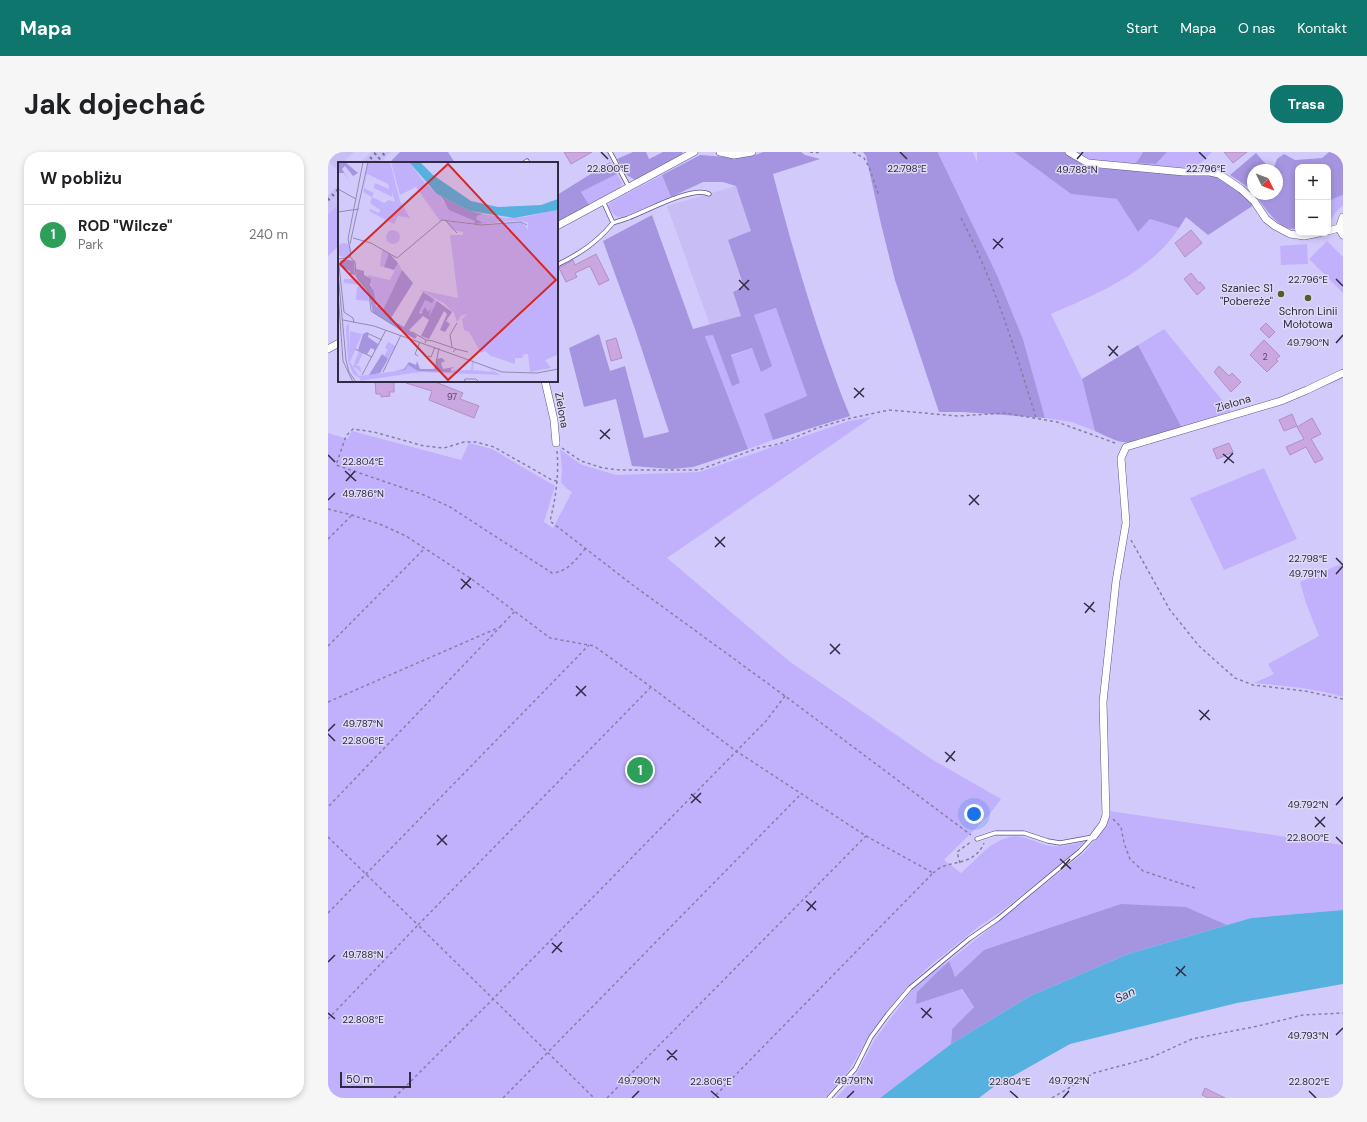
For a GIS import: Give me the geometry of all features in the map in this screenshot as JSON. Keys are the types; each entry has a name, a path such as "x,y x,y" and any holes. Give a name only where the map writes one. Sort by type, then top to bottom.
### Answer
{"street":[{"path":"558,225 694,152"},
{"path":"720,152 734,155 752,152"},
{"path":"1069,152 1088,163 1184,172 1210,172 1219,174 1225,177 1254,201 1266,219 1290,234 1295,235"},
{"path":"1343,216 1339,228 1343,236"},
{"path":"1331,230 1339,228"},
{"path":"328,349 338,344"},
{"name":"Zielona","path":"1126,446 1281,401 1343,373"},
{"name":"Zielona","path":"545,382 554,420 556,443"},
{"path":"1094,836 1103,824 1106,815 1104,702 1116,581 1126,529 1121,458 1126,446"}],"lane":[{"path":"610,152 629,187"},
{"path":"558,264 578,254 601,236 613,223 627,219 665,202 693,193 705,191 709,194"},
{"path":"603,201 613,223"},
{"path":"977,839 995,834 1024,833 1048,842 1060,843 1094,836"},
{"path":"829,1098 854,1069 871,1037 910,988 969,939 1004,914 1080,852 1094,836"}],"path":[{"path":"810,152 820,152"},
{"path":"853,152 864,158 869,167 878,196"},
{"path":"960,218 976,248 1006,323 1037,419"},
{"path":"556,443 569,454 603,468 620,470 699,470 758,448 779,444 817,428 847,419 889,410 958,416 1005,413 1057,422 1126,446"},
{"path":"558,481 552,480 494,447 476,442 464,442 444,448 424,446 374,432 353,429 346,436 336,465 424,495 450,507 552,573 559,572 567,568 586,548"},
{"path":"556,443 558,481 550,521 636,588 785,696 977,839"},
{"path":"328,508 382,525 425,547 473,580 550,638 594,646 736,751 866,836 933,873"},
{"path":"328,539 352,515"},
{"path":"1126,529 1170,610 1199,646 1235,678 1253,685 1305,691 1343,699"},
{"path":"328,646 425,547"},
{"path":"328,807 515,611"},
{"path":"328,702 500,627"},
{"path":"328,913 589,645"},
{"path":"328,1019 651,687"},
{"path":"394,1098 766,721 785,696"},
{"path":"503,1098 801,794"},
{"path":"1106,815 1115,820 1121,827 1124,843 1130,859 1143,871 1198,889"},
{"path":"607,1098 866,836"},
{"path":"328,837 594,1098"},
{"path":"712,1098 933,873 942,866 960,863 971,858 982,849 984,842 983,838"},
{"path":"960,863 957,852 967,843 977,839"},
{"path":"1052,1098 1094,1073 1150,1058 1192,1039 1258,1026 1303,1015 1343,1013"}],"shaded area":[{"path":"328,152 354,152 344,162 338,162 337,169 328,161"},
{"path":"371,152 391,152 381,162 361,162"},
{"path":"400,152 448,152 454,162 390,162"},
{"path":"633,152 646,152 649,159 663,152 682,152 683,155 635,180 627,175 617,159"},
{"path":"763,152 801,152 805,155 820,159 773,174 790,239 809,302 850,416 773,440 764,414 807,396 776,308 754,315 772,366 761,372 752,348 731,355 740,383 732,386 713,335 705,336 748,449 693,467 672,469 632,466 616,399 584,407 569,348 599,334 610,371 625,366 644,438 669,432 635,329 603,241 652,215 693,329 741,316 733,292 744,287 728,240 751,231 736,186 723,182 703,182 671,197 662,175 700,155 727,157 753,156"},
{"path":"863,152 939,152 938,153 997,275 1023,339 1045,418 963,412 939,412 895,280 866,156"},
{"path":"973,152 977,162 977,152 1014,152 1071,194 1117,199 1138,232 1150,219 1179,228 1162,249 1147,263 1134,272 1108,288 1051,314 1082,379 1095,431 1072,422 1045,418 1023,339 997,275 938,153"},
{"path":"1014,152 1065,152 1083,165 1095,168 1213,174 1230,183 1254,205 1208,235 1186,217 1179,228 1150,219 1138,232 1117,199 1071,194"},
{"path":"1077,152 1143,152 1138,159 1156,164 1167,152 1212,152 1195,169 1092,160"},
{"path":"1143,152 1167,152 1156,164 1136,163"},
{"path":"1329,152 1343,152 1343,195 1331,200 1331,164 1295,164 1295,228 1285,227 1273,218 1259,200 1283,200 1283,164 1275,164 1277,159 1284,154 1295,160 1322,158"},
{"path":"1256,153 1266,164 1247,164 1247,187 1230,175"},
{"path":"610,162 617,174 581,192 589,205 558,221 558,194"},
{"path":"617,174 622,183 620,188 589,205 581,192"},
{"path":"662,175 671,197 623,217 616,216 611,211 608,206 611,202"},
{"path":"338,185 338,205 328,214 328,195"},
{"path":"736,186 751,231 728,240 744,288 733,292 741,316 710,325 667,206"},
{"path":"1343,195 1343,205 1331,220 1331,200"},
{"path":"338,205 338,247 328,256 328,214"},
{"path":"1327,241 1343,257 1343,293 1309,259"},
{"path":"1307,244 1308,264 1281,265 1280,246"},
{"path":"776,308 807,396 764,414 773,440 748,449 705,336 713,334 732,385 740,383 731,356 752,348 754,315"},
{"path":"1164,329 1231,411 1182,428 1138,345"},
{"path":"1138,345 1182,428 1133,441 1122,442 1111,439 1095,431 1082,379"},
{"path":"872,417 667,558 789,661 933,760 1001,799 989,815 944,860 961,873 989,847 1003,839 1010,837 1015,836 1026,838 1052,846 1064,846 1085,841 1069,857 1007,907 977,928 933,963 906,988 874,1028 850,1069 825,1098 328,1098 328,433 348,439 352,431 461,460 469,443 492,449 555,486 544,522 553,528 572,492 561,482 562,471 560,449 580,464 616,475 699,472 849,421"},
{"path":"1264,468 1297,539 1224,570 1190,498"},
{"path":"1343,563 1343,697 1310,689 1254,683 1274,674 1268,664 1319,636 1306,603 1300,582"},
{"path":"1109,811 1343,845 1343,910 1251,918 1227,925 1186,907 984,950 955,977 948,961 1085,852 1100,833"},
{"path":"1121,904 1186,907 1227,925 1128,954 1030,996 951,1044 952,1029 974,1007 962,989 916,1004 917,992 949,961 955,977 984,950"},
{"path":"947,962 916,1003 961,989 974,1007 952,1029 951,1044 880,1098 836,1098 854,1079 875,1039 912,990 928,974"}],"water":[{"name":"San","path":"1343,910 1343,984 1237,1003 1070,1044 992,1088 979,1098 880,1098 951,1044 1030,996 1128,954 1251,918"}],"building":[{"path":"564,152 592,152 571,164"},
{"path":"1224,152 1247,152 1233,163"},
{"path":"1191,230 1202,243 1185,257 1175,243"},
{"path":"596,254 609,280 599,285 590,266 575,273 577,277 566,282 559,268 573,260 575,265"},
{"path":"1191,273 1205,288 1197,295 1184,279"},
{"path":"1266,323 1275,332 1269,338 1260,329"},
{"path":"616,338 622,358 611,361 606,341"},
{"path":"1264,340 1280,356 1276,359 1278,361 1267,372 1250,355"},
{"path":"1219,366 1229,376 1232,373 1241,382 1231,392 1214,372"},
{"path":"375,382 394,382 394,392 389,392 390,396 381,397 381,394 376,394"},
{"path":"436,382 463,393 460,399 479,406 474,418 429,400 432,391 406,383"},
{"path":"1292,414 1297,426 1284,431 1279,420"},
{"path":"1312,418 1321,434 1311,439 1323,459 1315,463 1306,447 1290,455 1286,447 1304,439 1297,427"},
{"path":"1229,443 1233,452 1217,459 1213,449"},
{"path":"1205,1088 1225,1098 1208,1098 1202,1095"}],"railway":[{"path":"367,162 377,152"},
{"path":"375,162 386,152"},
{"path":"328,200 338,190"}],"place":[{"name":"Szaniec S1 \"Pobereże\"","path":"1281,294"},
{"name":"Schron Linii Mołotowa","path":"1308,298"},
{"name":"ROD \"Wilcze\"","path":"640,770"}]}
